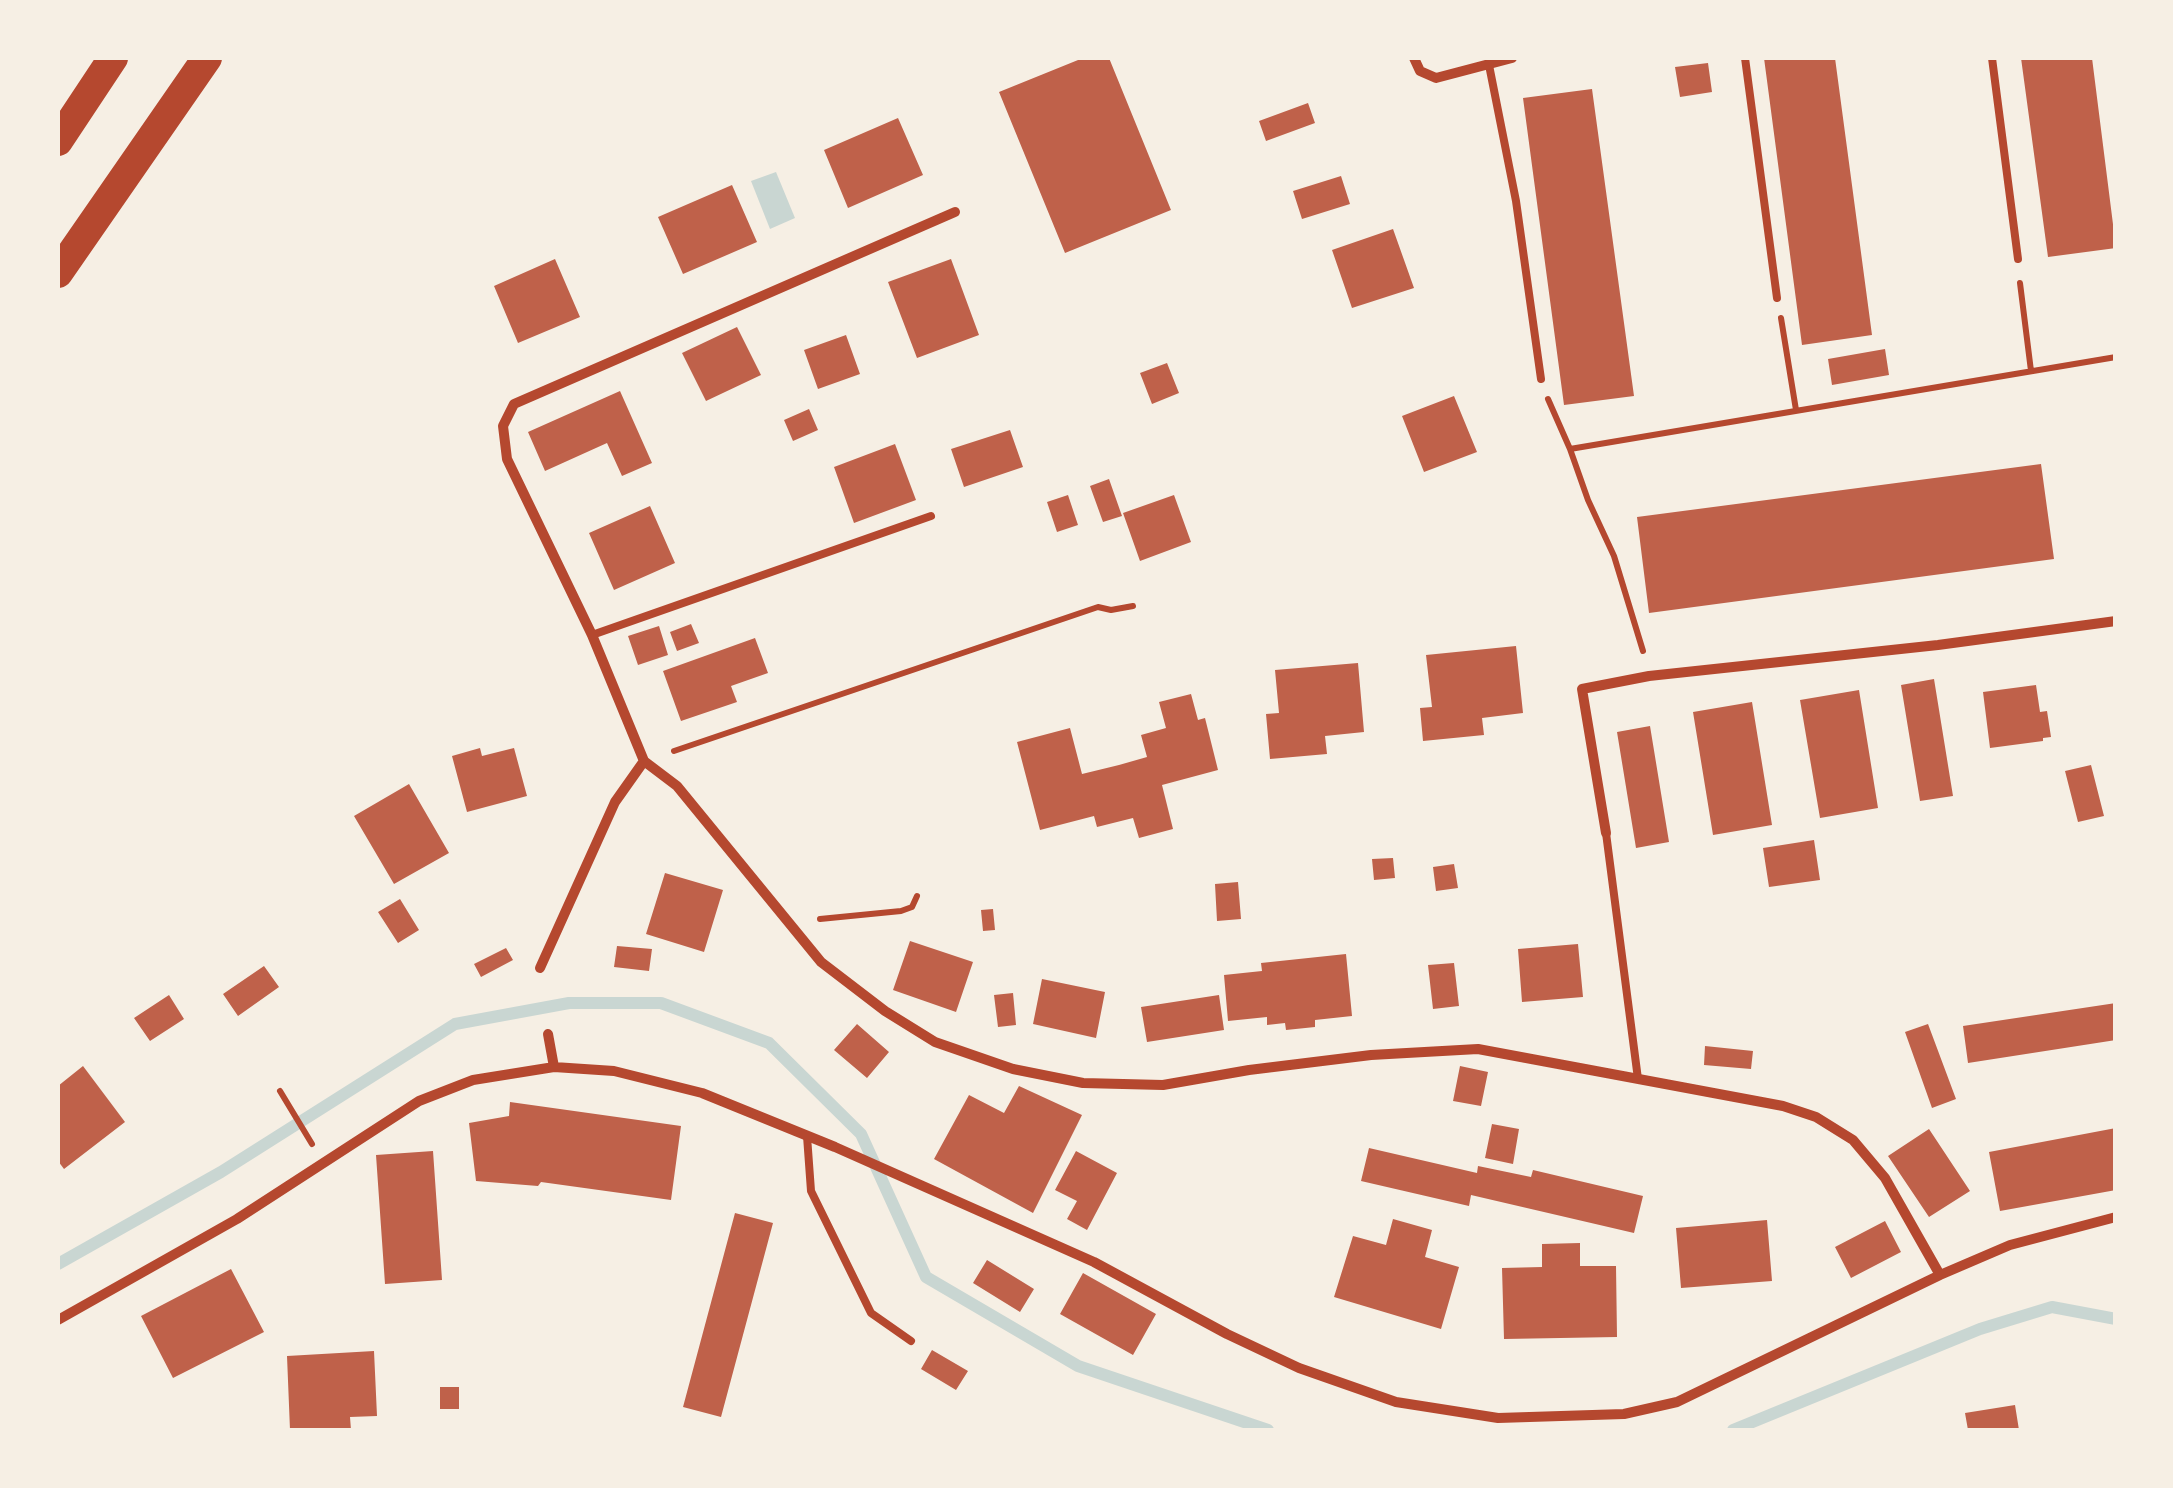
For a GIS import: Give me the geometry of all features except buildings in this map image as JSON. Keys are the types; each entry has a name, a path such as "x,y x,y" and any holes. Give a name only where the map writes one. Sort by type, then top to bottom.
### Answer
{"highway":[{"path":"58,141 114,58"},
{"path":"58,273 207,58"}],"street":[{"path":"1414,58 1420,71 1436,78 1512,58"},
{"path":"955,212 514,404 503,426 507,459 592,635 644,761 676,786 821,962 885,1011 935,1042 1012,1069 1083,1083 1162,1084 1372,1055 1478,1049 1783,1106 1816,1117 1852,1140 1885,1178 1940,1274"},
{"path":"1606,832 1582,689 1649,676 1938,645 2116,621"},
{"path":"540,968 615,802 644,761"},
{"path":"548,1034 554,1067"},
{"path":"58,1320 237,1220 419,1101 474,1080 554,1067 654,1078 702,1093 835,1147 1094,1262 1299,1368 1396,1402 1498,1424 1624,1414 1677,1402 1940,1274 2010,1245 2116,1216"}],"lane":[{"path":"1745,58 1777,298"},
{"path":"1992,58 2018,260"},
{"path":"1489,65 1516,201 1541,379"},
{"path":"592,635 932,516"},
{"path":"1606,832 1638,1079"},
{"path":"807,1136 812,1191 871,1313 911,1341"}],"path":[{"path":"2018,260 2031,371"},
{"path":"1777,298 1796,410"},
{"path":"1570,449 2116,357"},
{"path":"1554,414 1614,556 1649,676"},
{"path":"644,761 1098,607 1111,610 1133,606"},
{"path":"789,923 902,910 912,906 917,896"},
{"path":"280,1091 303,1128"}],"shaded area":[{"path":"776,172 795,218 770,229 751,181"}],"waterway":[{"path":"58,1264 221,1172 455,1024 569,1003 661,1003 769,1043 861,1134 926,1277 1078,1366 1268,1430"},
{"path":"1733,1430 1980,1329 2052,1307 2116,1319"}]}
